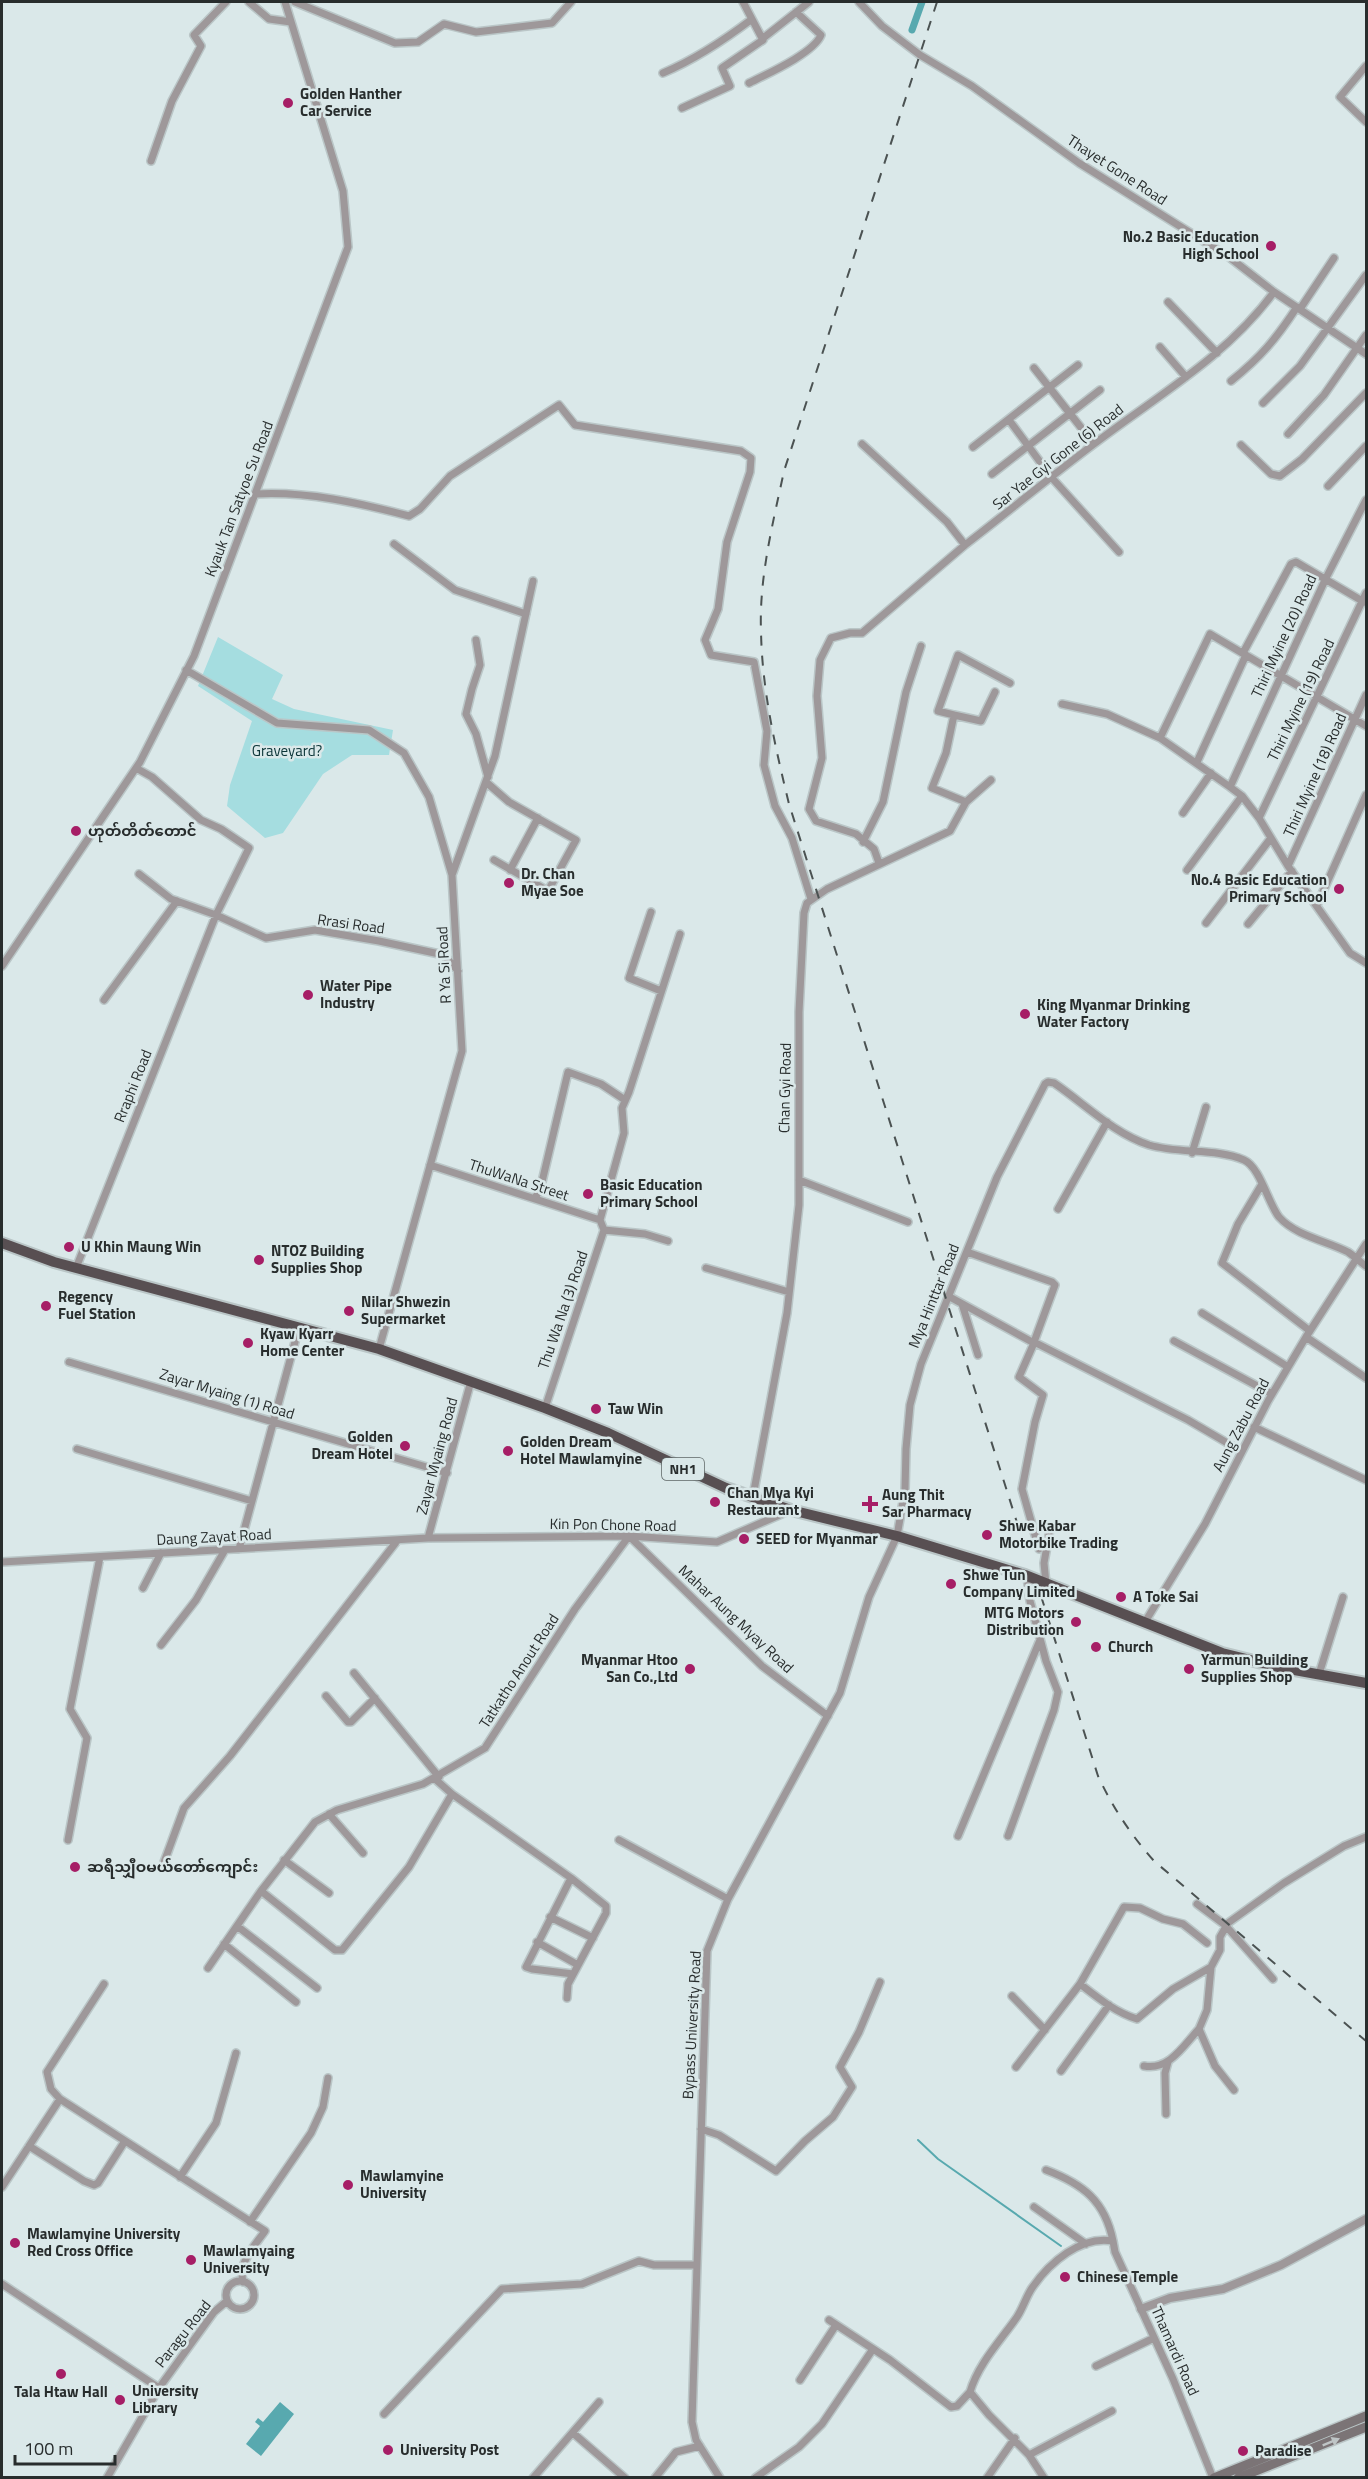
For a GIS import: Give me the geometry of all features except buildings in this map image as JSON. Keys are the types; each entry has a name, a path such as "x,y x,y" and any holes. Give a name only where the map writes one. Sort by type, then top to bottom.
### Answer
{"highway":[{"name":"NH1","path":"2,1244 76,1268 380,1349 608,1433 726,1488 791,1510 897,1536 1027,1576 1242,1659 1366,1683"}],"main road":[{"path":"1214,2478 1366,2416"},
{"path":"1238,2478 1366,2427"}],"street":[{"path":"151,161 172,101 201,46 194,35 226,2"},
{"path":"249,2 269,19 291,21"},
{"name":"Kyauk Tan Satyoe Su Road","path":"2,966 136,768 186,670 348,248 343,191 285,2"},
{"path":"295,2 395,43 418,42 444,24 476,32 552,23 571,2"},
{"path":"742,2 762,39"},
{"path":"682,108 730,86 722,68 808,2"},
{"name":"Thayet Gone Road","path":"859,2 882,26 920,55 972,87 1079,163 1229,257 1274,292 1366,354"},
{"path":"749,83 796,56 820,39 821,35 796,12"},
{"path":"663,73 687,63 719,44 752,19"},
{"path":"1366,66 1340,97 1366,122"},
{"path":"1231,381 1258,360 1274,342 1334,258"},
{"path":"1263,403 1300,366 1366,275"},
{"name":"Sar Yae Gyi Gone (6) Road","path":"863,842 856,834 816,821 809,809 822,758 817,696 820,660 831,638 850,633 862,633 965,545 1094,444 1216,353 1257,315 1274,292"},
{"path":"1168,302 1216,353"},
{"path":"1288,434 1324,395 1359,349 1366,335"},
{"path":"1160,347 1186,377"},
{"path":"973,447 1078,365"},
{"path":"1034,368 1068,414 1094,444"},
{"path":"992,474 1100,390"},
{"path":"1241,445 1271,474 1280,476 1302,459 1366,393"},
{"path":"255,494 285,492 366,505 409,516 420,509 450,476 559,405 575,425 741,451 751,458 750,472 727,542 718,609 705,640 711,655 754,663 766,731 764,765 775,806 792,838 811,899 827,889 870,871 879,863 950,831 966,802 991,780"},
{"path":"1009,420 1052,478 1119,552"},
{"path":"862,444 947,522 965,545"},
{"path":"1328,486 1366,446"},
{"name":"Thiri Myine (20) Road","path":"1230,786 1326,578 1366,500"},
{"path":"394,544 455,590 526,614"},
{"path":"1197,762 1244,654 1291,564 1296,562 1302,564 1365,602"},
{"name":"R Ya Si Road","path":"380,1349 462,1051 452,875 495,756 533,581"},
{"name":"Thiri Myine (19) Road","path":"1259,818 1365,602 1366,593"},
{"path":"1160,738 1210,634 1366,726"},
{"path":"476,640 480,665 471,689 466,714 476,734 487,779 509,802 576,840 548,891 494,860"},
{"path":"879,863 874,849 863,842 883,802 906,692 921,646"},
{"path":"995,692 981,721 938,711 958,655 1010,683"},
{"path":"186,670 277,723 369,730 404,753 429,797 452,875"},
{"name":"Thiri Myine (18) Road","path":"1248,924 1290,869 1366,695"},
{"path":"1062,704 1107,714 1160,738 1242,796 1259,818 1290,869 1350,952 1366,963"},
{"path":"954,715 946,753 932,788 966,802"},
{"name":"Rraphi Road","path":"76,1268 216,915 249,848 221,829 201,820 152,777 136,768"},
{"path":"1182,813 1211,773"},
{"path":"1317,905 1366,795"},
{"path":"1187,870 1242,796"},
{"path":"510,870 538,818"},
{"path":"1206,923 1271,838"},
{"name":"Rrasi Road","path":"139,874 177,902 216,915 266,938 315,930 379,941 444,955 458,972"},
{"name":"Chan Gyi Road","path":"753,1496 789,1292 799,1204 800,1001 804,913 811,899"},
{"path":"104,1000 177,902"},
{"path":"651,912 629,978 661,992"},
{"path":"668,1241 645,1234 604,1230 600,1220 624,1133 621,1108 680,934"},
{"path":"535,1199 541,1186 568,1072 601,1084 625,1100"},
{"name":"Mya Hinttar Road","path":"897,1536 905,1490 910,1406 921,1364 997,1177 1048,1082 1054,1083 1107,1122"},
{"path":"1192,1153 1206,1107"},
{"path":"1058,1209 1107,1122 1127,1135 1150,1145 1192,1153 1226,1155 1245,1160 1253,1168 1282,1220 1298,1230 1349,1253 1366,1266"},
{"name":"ThuWaNa Street","path":"430,1165 600,1220"},
{"path":"799,1180 908,1222"},
{"path":"1262,1184 1238,1224 1222,1263 1308,1334 1366,1378"},
{"name":"Thu Wa Na (3) Road","path":"545,1408 604,1230"},
{"name":"Aung Zabu Road","path":"1145,1622 1205,1524 1241,1450 1272,1394 1366,1244"},
{"path":"967,1252 1053,1282 1054,1285 1019,1377 1043,1395 1035,1422 1022,1489 1039,1549"},
{"path":"706,1268 789,1292"},
{"path":"948,1296 1188,1420 1241,1450"},
{"path":"962,1304 978,1355"},
{"path":"1202,1313 1288,1367"},
{"path":"239,1549 299,1327"},
{"path":"1174,1341 1272,1394"},
{"name":"Zayar Myaing (1) Road","path":"69,1362 447,1473"},
{"name":"Zayar Myaing Road","path":"428,1538 471,1381"},
{"path":"1254,1427 1366,1480"},
{"path":"77,1449 252,1501"},
{"name":"Kin Pon Chone Road","path":"428,1538 629,1536 717,1542 791,1510"},
{"path":"1046,1584 1044,1563 1050,1529"},
{"name":"Mahar Aung Myay Road","path":"629,1536 762,1666 828,1716"},
{"name":"Tatkatho Anout Road","path":"328,1814 437,1778 485,1748 575,1609 629,1536"},
{"name":"Bypass University Road","path":"720,2478 696,2440 692,2422 707,1951 729,1899 840,1693 869,1597 897,1536"},
{"name":"Daung Zayat Road","path":"2,1562 428,1538"},
{"path":"163,1865 184,1808 230,1756 397,1541"},
{"path":"161,1645 196,1600 225,1550"},
{"path":"143,1588 161,1553"},
{"path":"68,1840 87,1738 70,1709 100,1557"},
{"path":"1008,1836 1058,1692 1040,1640 1030,1601 1027,1576"},
{"path":"1319,1674 1342,1598"},
{"path":"958,1836 1040,1640"},
{"path":"354,1673 452,1794 571,1878 606,1906 606,1913 568,1984 567,1998"},
{"path":"326,1696 348,1722 351,1722 375,1698"},
{"path":"261,1891 335,1950 342,1950 409,1867 452,1794"},
{"path":"207,1968 261,1891 310,1827 328,1814 363,1853"},
{"path":"1144,2066 1155,2068 1168,2062 1199,2029 1207,2010 1211,1967 1220,1950 1220,1937 1225,1925 1284,1883 1344,1846 1366,1837"},
{"path":"619,1840 729,1899"},
{"path":"284,1860 329,1893"},
{"path":"571,1878 537,1942 528,1968 573,1974"},
{"path":"1197,1904 1225,1925 1273,1979"},
{"path":"1016,2067 1080,1984 1124,1907 1140,1908 1164,1919 1183,1924 1207,1943"},
{"path":"550,1917 592,1938"},
{"path":"237,1926 317,1988"},
{"path":"537,1942 578,1965"},
{"path":"224,1944 296,2002"},
{"path":"1080,1984 1109,2006 1137,2019 1173,1989 1211,1967"},
{"path":"701,2129 719,2134 776,2171 805,2140 833,2117 852,2087 840,2067 859,2032 880,1982"},
{"path":"104,1984 47,2072 51,2089 60,2099 265,2232 243,2264 243,2282 253,2291 251,2303 246,2307 237,2308 227,2301 226,2292 231,2284 243,2282"},
{"path":"1012,1996 1045,2030"},
{"path":"1061,2071 1109,2006"},
{"path":"1199,2029 1215,2066 1234,2090"},
{"path":"180,2176 216,2123 236,2053"},
{"path":"1166,2114 1165,2073 1168,2062"},
{"path":"250,2222 311,2133 323,2107 328,2078"},
{"path":"2,2187 60,2099"},
{"path":"29,2146 94,2185 125,2141"},
{"name":"Thamardi Road","path":"1046,2170 1070,2179 1091,2195 1107,2216 1114,2252 1155,2338 1214,2478"},
{"path":"1034,2207 1086,2244"},
{"path":"1141,2309 1170,2298 1223,2289 1281,2265 1366,2219"},
{"path":"829,2320 873,2349 951,2408 957,2406 970,2392 980,2370 1018,2315 1032,2289 1061,2258 1098,2239 1113,2241"},
{"path":"384,2414 502,2289 582,2284 639,2261 654,2265 696,2265"},
{"path":"2,2284 159,2388"},
{"name":"Paragu Road","path":"109,2477 159,2388 214,2312 227,2301"},
{"path":"800,2380 836,2325"},
{"path":"1096,2366 1155,2338"},
{"path":"755,2478 799,2447 822,2424 873,2349"},
{"path":"970,2392 989,2415 1015,2438 1044,2478"},
{"path":"533,2478 599,2402"},
{"path":"1029,2455 1112,2410"},
{"path":"573,2433 625,2478"},
{"path":"987,2478 1015,2438"},
{"path":"656,2478 676,2452 700,2446"}],"green space":[{"name":"Graveyard?","path":"218,637 283,675 272,699 294,709 393,730 389,755 352,755 323,774 283,833 265,838 227,806 230,785 252,721 198,686"}],"shaded area":[{"path":"280,2402 294,2414 261,2456 246,2444 260,2426 255,2422 258,2418 263,2422"}],"waterway":[{"path":"912,30 922,2"},
{"path":"918,2140 938,2159 1061,2246"}],"railway":[{"path":"937,2 784,471 764,570 761,611 762,653 770,718 789,804 1026,1551"},
{"path":"1041,1596 1098,1776 1130,1831 1154,1861 1366,2041"}],"place":[{"name":"Golden Hanther Car Service","path":"288,103"},
{"name":"No.2 Basic Education High School","path":"1271,246"},
{"name":"ဟုတ်တိတ်တောင်","path":"76,831"},
{"name":"Dr. Chan Myae Soe","path":"509,883"},
{"name":"No.4 Basic Education Primary School","path":"1339,889"},
{"name":"Water Pipe Industry","path":"308,995"},
{"name":"King Myanmar Drinking Water Factory","path":"1025,1014"},
{"name":"Basic Education Primary School","path":"588,1194"},
{"name":"U Khin Maung Win","path":"69,1247"},
{"name":"NTOZ Building Supplies Shop","path":"259,1260"},
{"name":"Regency Fuel Station","path":"46,1306"},
{"name":"Nilar Shwezin Supermarket","path":"349,1311"},
{"name":"Kyaw Kyarr Home Center","path":"248,1343"},
{"name":"Taw Win","path":"596,1409"},
{"name":"Golden Dream Hotel","path":"405,1446"},
{"name":"Golden Dream Hotel Mawlamyine","path":"508,1451"},
{"name":"Chan Mya Kyi Restaurant","path":"715,1502"},
{"name":"Aung Thit Sar Pharmacy","path":"870,1504"},
{"name":"Shwe Kabar Motorbike Trading","path":"987,1535"},
{"name":"SEED for Myanmar","path":"744,1539"},
{"name":"Shwe Tun Company Limited","path":"951,1584"},
{"name":"A Toke Sai","path":"1121,1597"},
{"name":"MTG Motors Distribution","path":"1076,1622"},
{"name":"Church","path":"1096,1647"},
{"name":"Myanmar Htoo San Co.,Ltd","path":"690,1669"},
{"name":"Yarmun Building Supplies Shop","path":"1189,1669"},
{"name":"ဆရီသျှီဝမယ်တော်ကျောင်း","path":"75,1867"},
{"name":"Mawlamyine University","path":"348,2185"},
{"name":"Mawlamyine University Red Cross Office","path":"15,2243"},
{"name":"Mawlamyaing University","path":"191,2260"},
{"name":"Chinese Temple","path":"1065,2277"},
{"name":"Tala Htaw Hall","path":"61,2374"},
{"name":"University Library","path":"120,2400"},
{"name":"University Post","path":"388,2450"},
{"name":"Paradise","path":"1243,2451"}]}
